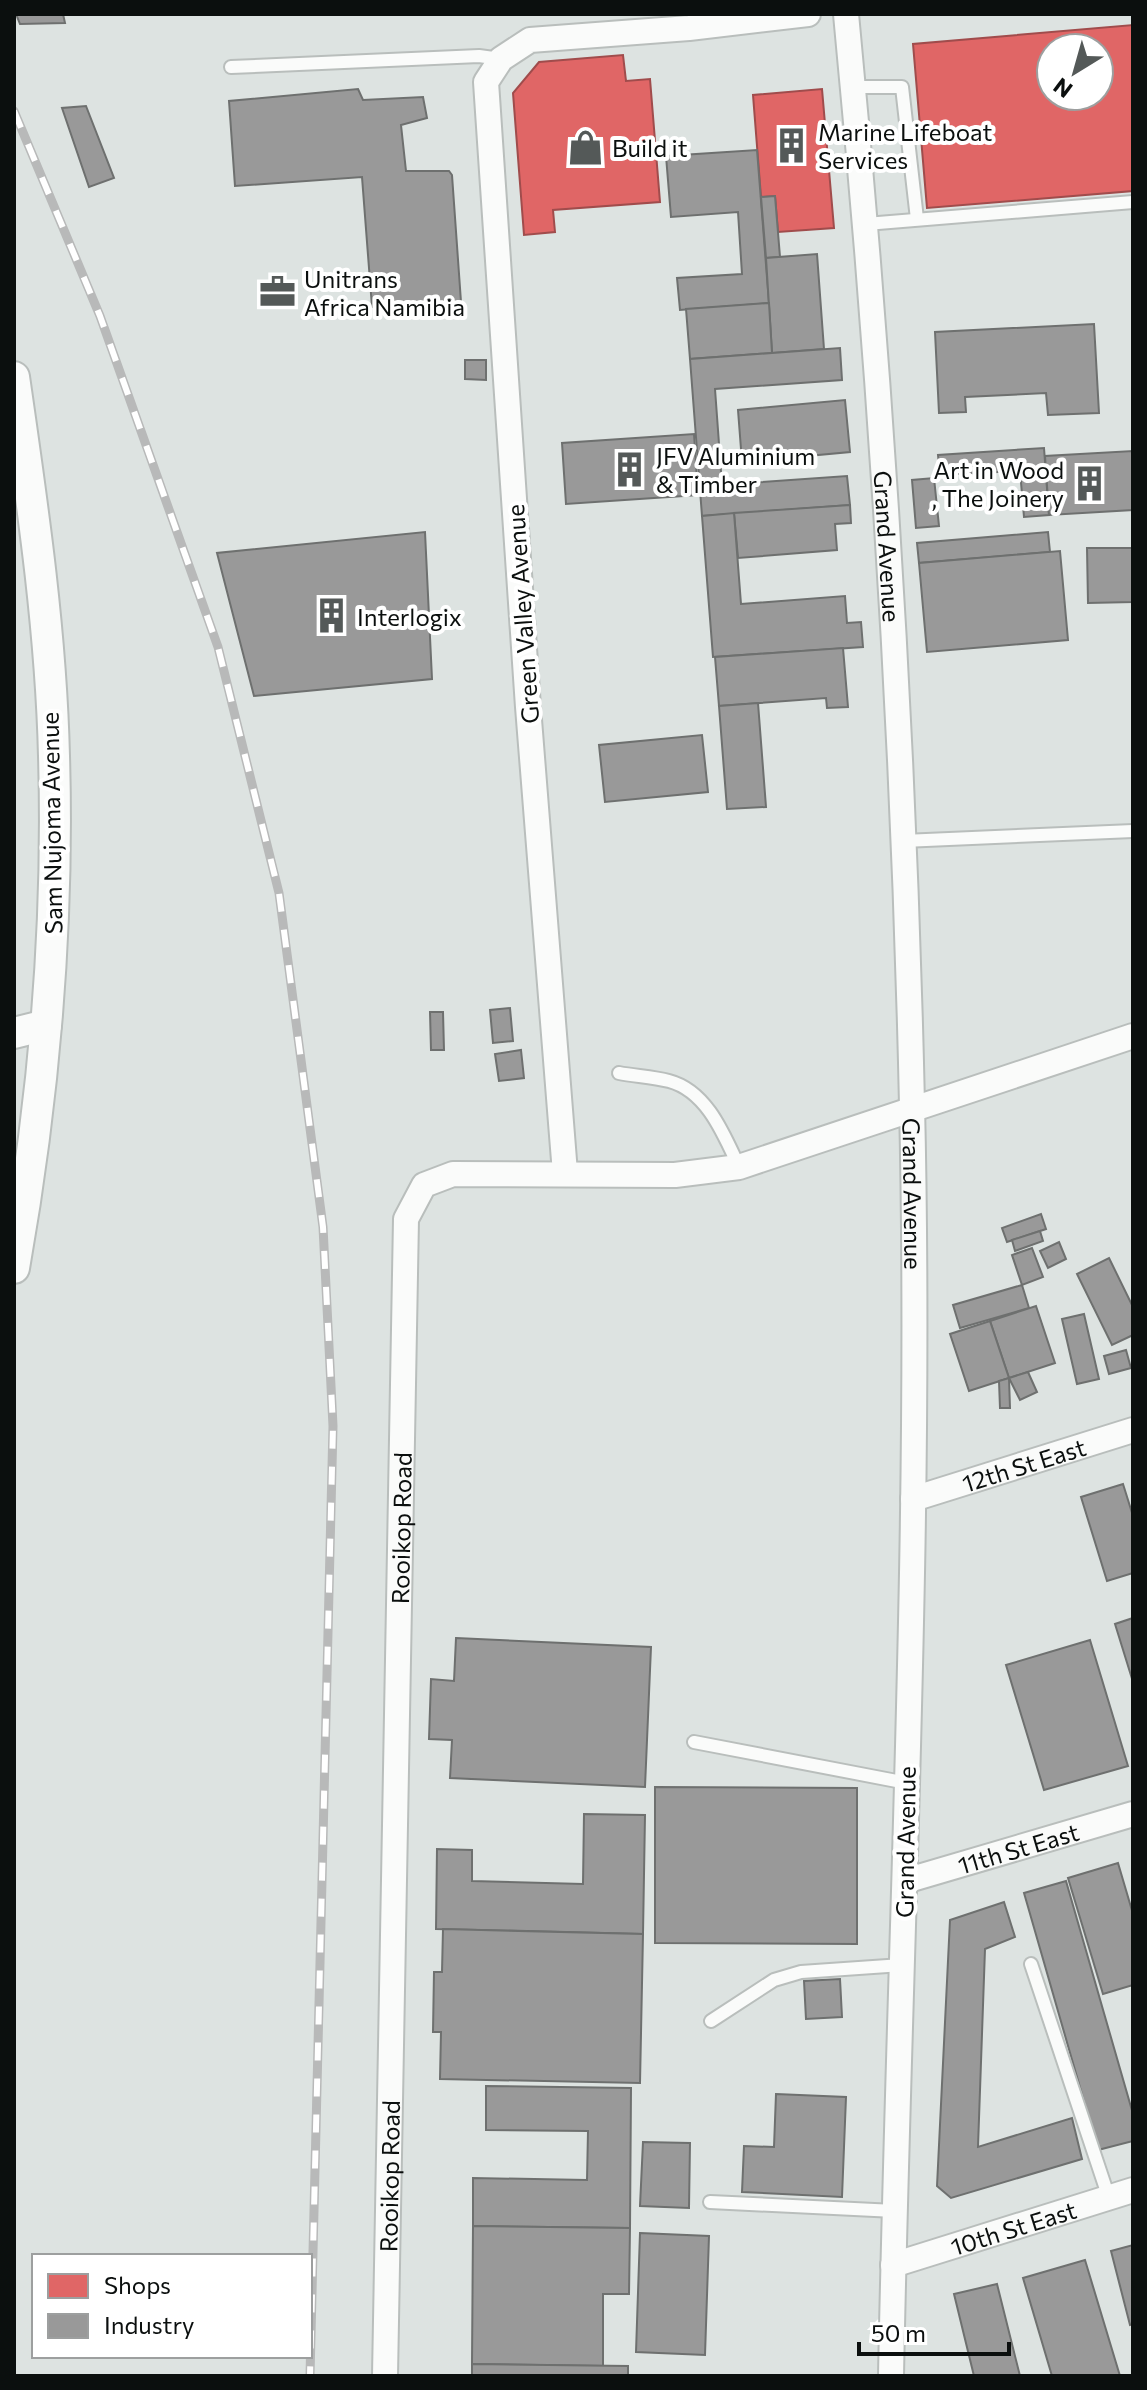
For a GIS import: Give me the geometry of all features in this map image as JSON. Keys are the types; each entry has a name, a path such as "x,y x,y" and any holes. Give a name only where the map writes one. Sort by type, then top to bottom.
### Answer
{"street":[{"path":"501,59 530,40 689,28 808,14"},
{"name":"Grand Avenue","path":"846,14 866,224 895,636 912,1107 913,1499 891,2376"},
{"name":"Green Valley Avenue","path":"501,59 486,82 528,707 565,1173"},
{"name":"Sam Nujoma Avenue","path":"14,377 36,531 54,754 55,917 41,1089 14,1268"},
{"path":"14,1033 46,1025"},
{"name":"Rooikop Road","path":"385,2376 406,1219 424,1185 453,1174 675,1175 739,1167 912,1107 1132,1043"},
{"name":"12th St East","path":"913,1499 1133,1430"},
{"name":"11th St East","path":"905,1881 1133,1814"},
{"name":"10th St East","path":"893,2265 1133,2190"}],"lane":[{"path":"231,67 479,56 501,59"},
{"path":"853,87 902,87 917,219"},
{"path":"866,224 1133,202"},
{"path":"903,841 1133,831"},
{"path":"619,1073 672,1081 696,1096 719,1124 739,1167"},
{"path":"694,1742 907,1783"},
{"path":"1031,1964 1109,2198"},
{"path":"711,2021 774,1980 801,1972 902,1965"},
{"path":"710,2202 895,2211"}],"building: Shops":[{"path":"1133,25 1133,191 927,208 913,44 1035,33 1035,112 1115,112 1115,32 1052,32"},
{"name":"Build it","path":"623,55 626,81 650,79 660,202 553,210 555,232 524,235 513,93 539,62"},
{"name":"Marine Lifeboat Services","path":"822,89 834,228 778,232 775,196 761,197 753,95"}],"building: Industry":[{"path":"16,14 63,14 65,23 20,24"},
{"path":"358,89 363,100 423,97 427,118 401,125 406,171 449,171 452,175 461,302 372,307 362,177 235,186 229,101"},
{"path":"86,106 114,178 89,187 62,108"},
{"path":"757,150 769,303 680,310 677,278 742,274 738,212 671,217 666,156"},
{"path":"775,196 780,257 766,258 761,197"},
{"path":"817,254 824,349 772,353 766,258"},
{"path":"769,303 772,353 690,359 686,309"},
{"path":"1094,324 1099,413 1048,415 1046,393 965,397 966,412 939,413 935,332"},
{"path":"840,348 842,380 715,389 722,485 847,476 850,505 702,516 690,359"},
{"path":"465,360 486,360 486,380 465,379"},
{"path":"845,400 850,452 742,462 738,410"},
{"name":"JFV Aluminium & Timber","path":"694,434 698,495 566,504 562,443"},
{"path":"1044,448 1049,515 1024,517 1020,471 940,475 938,455"},
{"name":"Art in Wood , The Joinery","path":"1133,451 1133,510 1049,515 1045,456"},
{"path":"934,478 939,526 916,528 912,480"},
{"path":"850,505 851,523 835,524 837,550 738,558 734,513"},
{"path":"734,513 741,604 845,596 847,623 861,622 863,647 713,657 702,516"},
{"name":"Interlogix","path":"425,532 432,679 254,696 217,553"},
{"path":"1048,532 1050,552 919,563 917,543"},
{"path":"1087,548 1133,548 1133,602 1088,603"},
{"path":"1060,551 1068,640 927,652 919,563"},
{"path":"843,648 848,707 827,708 826,698 719,706 715,657"},
{"path":"758,703 766,807 727,809 719,706"},
{"path":"702,735 708,792 605,802 599,745"},
{"path":"510,1008 513,1041 493,1043 490,1010"},
{"path":"430,1012 443,1012 444,1050 431,1050"},
{"path":"521,1050 524,1078 499,1081 495,1054"},
{"path":"1041,1214 1046,1229 1007,1242 1002,1228"},
{"path":"1040,1231 1043,1241 1015,1251 1012,1240"},
{"path":"1059,1242 1066,1259 1048,1268 1040,1251"},
{"path":"1032,1248 1043,1277 1022,1285 1012,1255"},
{"path":"1109,1258 1133,1307 1133,1335 1112,1345 1077,1274"},
{"path":"1022,1285 1029,1308 960,1328 953,1305"},
{"path":"1036,1306 1055,1363 1009,1378 990,1321"},
{"path":"1084,1314 1099,1379 1077,1384 1062,1319"},
{"path":"990,1321 1009,1378 969,1391 950,1334"},
{"path":"1126,1350 1131,1368 1109,1374 1104,1356"},
{"path":"1028,1372 1037,1392 1020,1400 1009,1378"},
{"path":"1009,1378 1010,1408 1000,1408 999,1381"},
{"path":"1123,1484 1133,1516 1133,1573 1107,1581 1081,1497"},
{"path":"1133,1618 1133,1682 1115,1624"},
{"path":"456,1638 651,1647 645,1787 450,1778 452,1740 429,1739 431,1679 454,1681"},
{"path":"1090,1640 1128,1766 1044,1790 1006,1665"},
{"path":"655,1787 857,1788 857,1944 655,1943"},
{"path":"584,1814 645,1815 643,1934 436,1929 437,1849 472,1850 472,1881 583,1884"},
{"path":"1118,1863 1133,1914 1133,1985 1103,1994 1068,1878"},
{"path":"1066,1881 1133,2114 1133,2141 1098,2150 1024,1893"},
{"path":"1004,1902 1015,1937 985,1949 978,2147 1072,2118 1082,2159 951,2198 937,2186 950,1920"},
{"path":"443,1929 643,1934 640,2083 440,2079 441,2032 433,2032 434,1972 442,1972"},
{"path":"840,1979 842,2017 806,2019 804,1981"},
{"path":"486,2086 631,2088 630,2228 473,2226 473,2178 587,2180 588,2131 486,2130"},
{"path":"776,2094 846,2097 842,2197 742,2192 744,2146 774,2147"},
{"path":"643,2142 690,2143 689,2208 640,2206"},
{"path":"473,2226 630,2228 629,2294 603,2294 603,2366 472,2364"},
{"path":"640,2233 709,2236 705,2355 636,2352"},
{"path":"1133,2245 1133,2324 1130,2325 1111,2251"},
{"path":"1085,2260 1120,2376 1052,2376 1023,2278"},
{"path":"997,2284 1020,2376 974,2376 954,2294"},
{"path":"472,2364 628,2366 628,2376 472,2376"}],"railway":[{"path":"14,111 100,316 218,647 279,893 323,1227 333,1426 312,2293"},
{"path":"310,2358 310,2376"}],"place":[{"name":"Marine Lifeboat Services","path":"792,145"},
{"name":"Build it","path":"586,147"},
{"name":"Unitrans Africa Namibia","path":"278,292"},
{"name":"JFV Aluminium & Timber","path":"630,469"},
{"name":"Art in Wood , The Joinery","path":"1090,483"},
{"name":"Interlogix","path":"331,616"}]}
